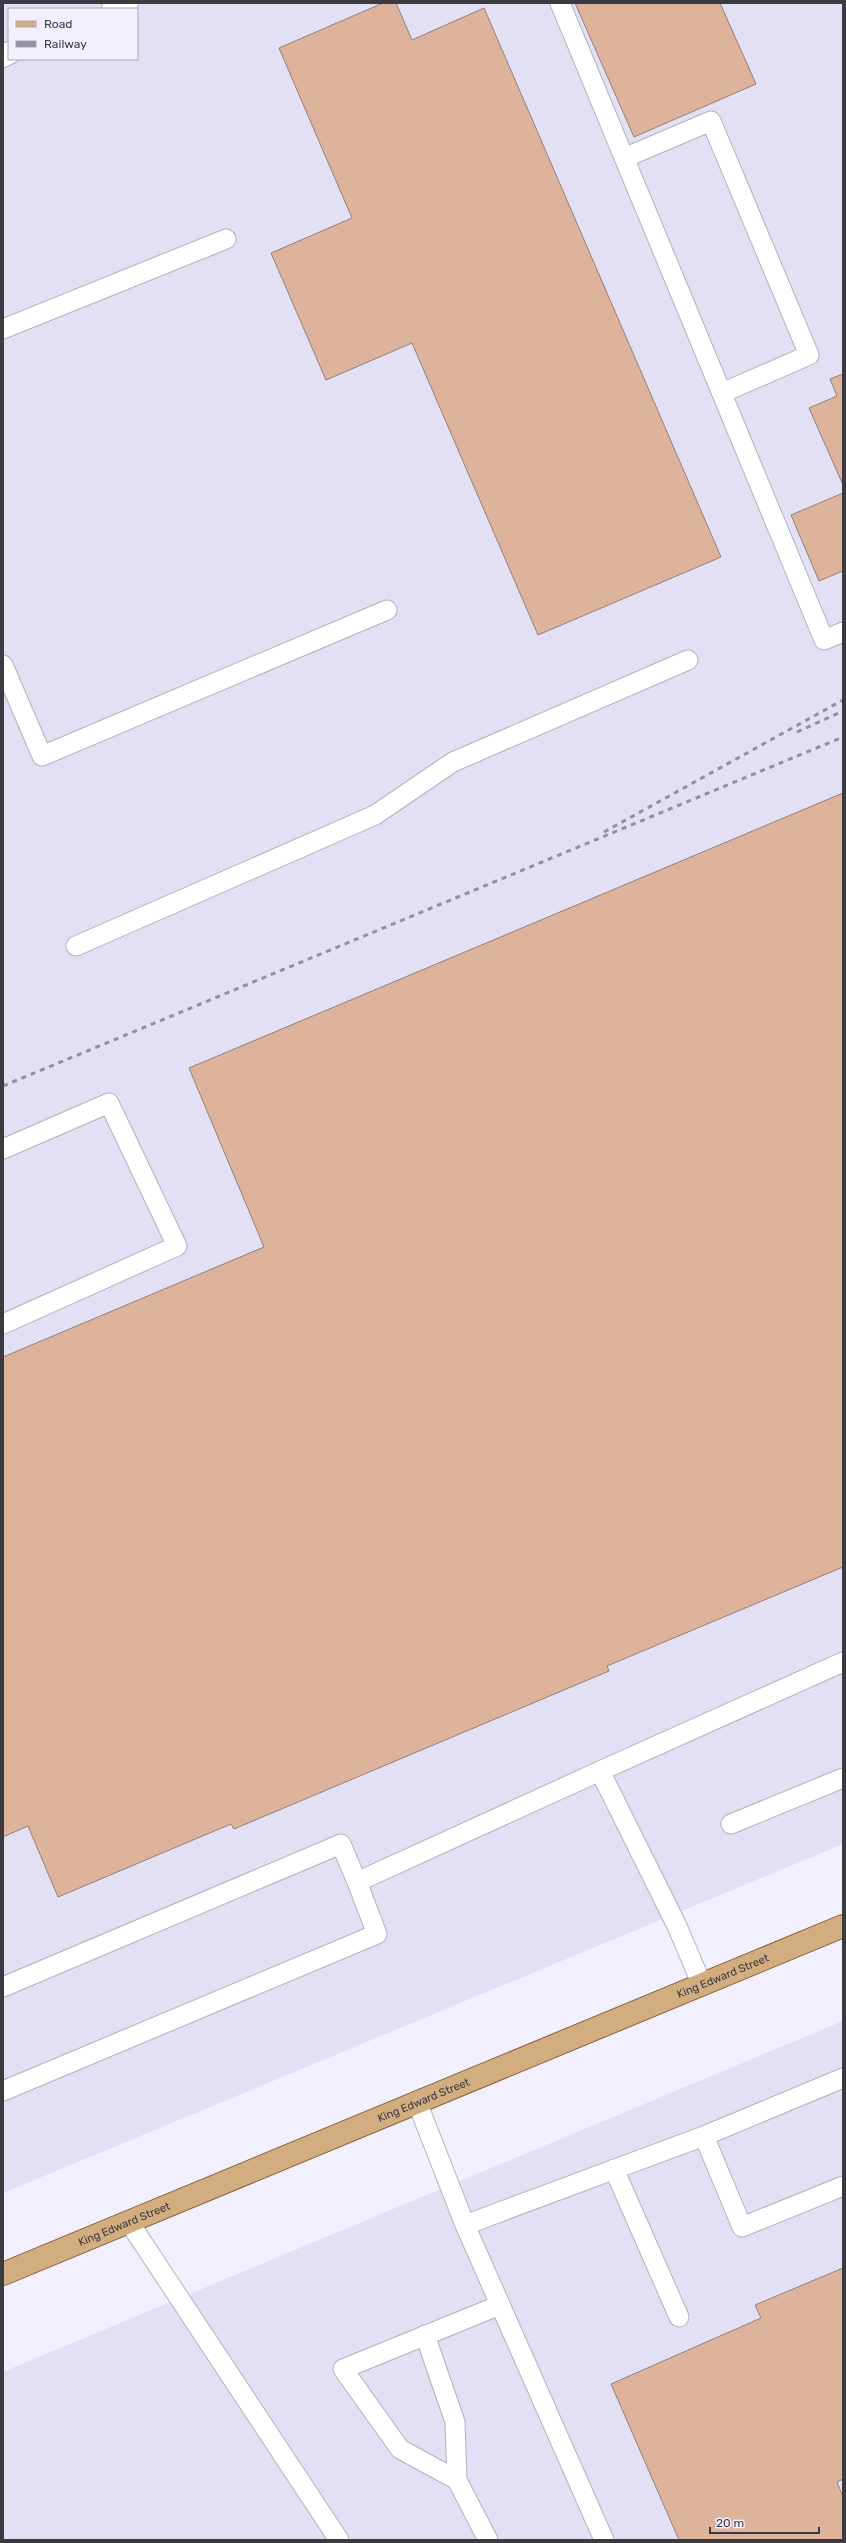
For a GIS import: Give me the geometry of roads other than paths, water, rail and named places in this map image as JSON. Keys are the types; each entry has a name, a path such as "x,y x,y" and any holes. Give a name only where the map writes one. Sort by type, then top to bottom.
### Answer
{"main road":[{"name":"King Edward Street","path":"3,2274 843,1926"}],"street":[{"path":"115,8 127,3"}],"lane":[{"path":"560,3 824,640 843,632"},
{"path":"624,158 711,121 809,355 722,393"},
{"path":"3,329 226,239"},
{"path":"3,665 42,756 387,610"},
{"path":"76,946 375,815 453,762 688,660"},
{"path":"3,1149 109,1103 177,1246 3,1324"},
{"path":"357,1882 843,1662"},
{"path":"600,1771 677,1926 702,1985"},
{"path":"731,1824 843,1778"},
{"path":"3,1987 341,1844 377,1934 3,2091"},
{"path":"465,2225 704,2136 843,2078"},
{"path":"417,2102 465,2225 604,2540"},
{"path":"704,2136 742,2228 843,2186"},
{"path":"614,2170 679,2317"},
{"path":"129,2222 339,2540"},
{"path":"457,2480 400,2449 343,2369 500,2305"},
{"path":"425,2335 455,2422 457,2480 488,2540"}],"railway":[{"path":"604,832 843,700"},
{"path":"797,732 843,711"},
{"path":"3,1086 843,737"}]}
